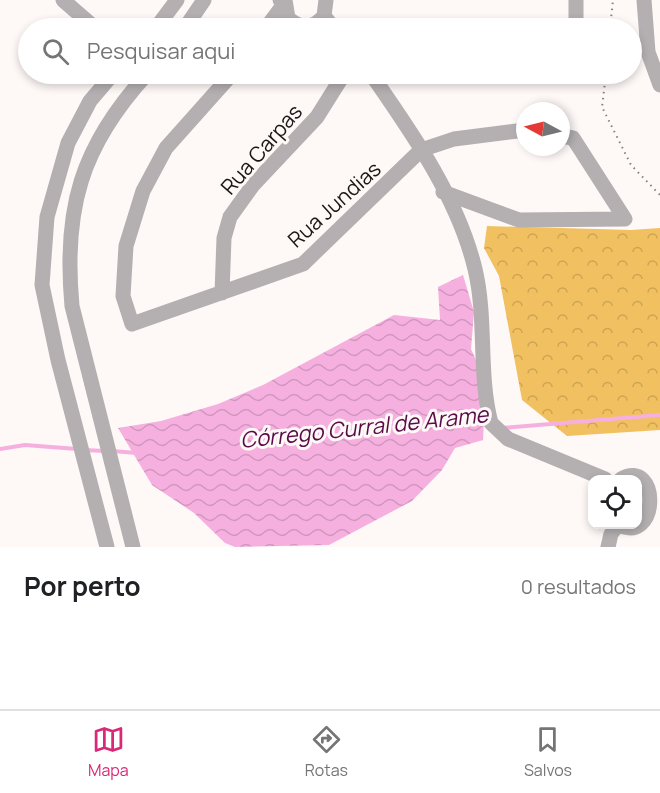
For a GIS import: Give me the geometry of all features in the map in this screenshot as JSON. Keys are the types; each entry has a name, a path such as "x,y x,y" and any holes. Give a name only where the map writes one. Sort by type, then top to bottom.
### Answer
{"street":[{"path":"63,0 84,18"},
{"path":"164,18 177,0"},
{"path":"192,18 204,0"},
{"path":"324,16 326,0"},
{"path":"576,0 576,18"},
{"path":"644,0 648,52 660,85"},
{"path":"283,1 288,18"},
{"path":"272,18 283,1"},
{"path":"106,84 82,114 68,143 47,217 42,285 58,360 107,547"},
{"path":"133,547 72,306 69,270 73,208 82,177 106,125 118,106 138,84"},
{"name":"Rua Jundias","path":"223,84 166,148 143,190 126,246 123,296 132,324 303,264 420,150 454,139 516,131"},
{"name":"Rua Carpas","path":"222,293 224,238 230,217 253,185 317,117 338,84"},
{"path":"377,84 420,150 462,226 476,271 491,423 504,435 594,475"},
{"path":"82,114 106,125"},
{"path":"443,192 519,220 625,219 570,141"},
{"path":"60,170 82,177"},
{"path":"642,480 650,484 656,491 659,506 655,516 642,527"},
{"path":"608,547 611,534 615,529"}],"path":[{"path":"611,18 613,0"},
{"path":"605,84 602,107 631,165 660,195"}],"green space":[{"path":"487,226 631,230 660,228 660,430 567,436 522,400 499,276 484,248"}],"water":[{"path":"463,275 474,312 471,349 486,382 483,440 455,448 442,470 412,501 329,545 235,547 225,543 194,513 152,485 118,428 161,421 218,404 263,385 394,315 440,320 438,287"}],"waterway":[{"name":"Córrego Curral de Arame","path":"502,428 660,415"},
{"name":"Córrego Curral de Arame","path":"0,449 25,445 77,449"},
{"name":"Córrego Curral de Arame","path":"85,450 104,451"},
{"name":"Córrego Curral de Arame","path":"112,451 137,453"}]}
